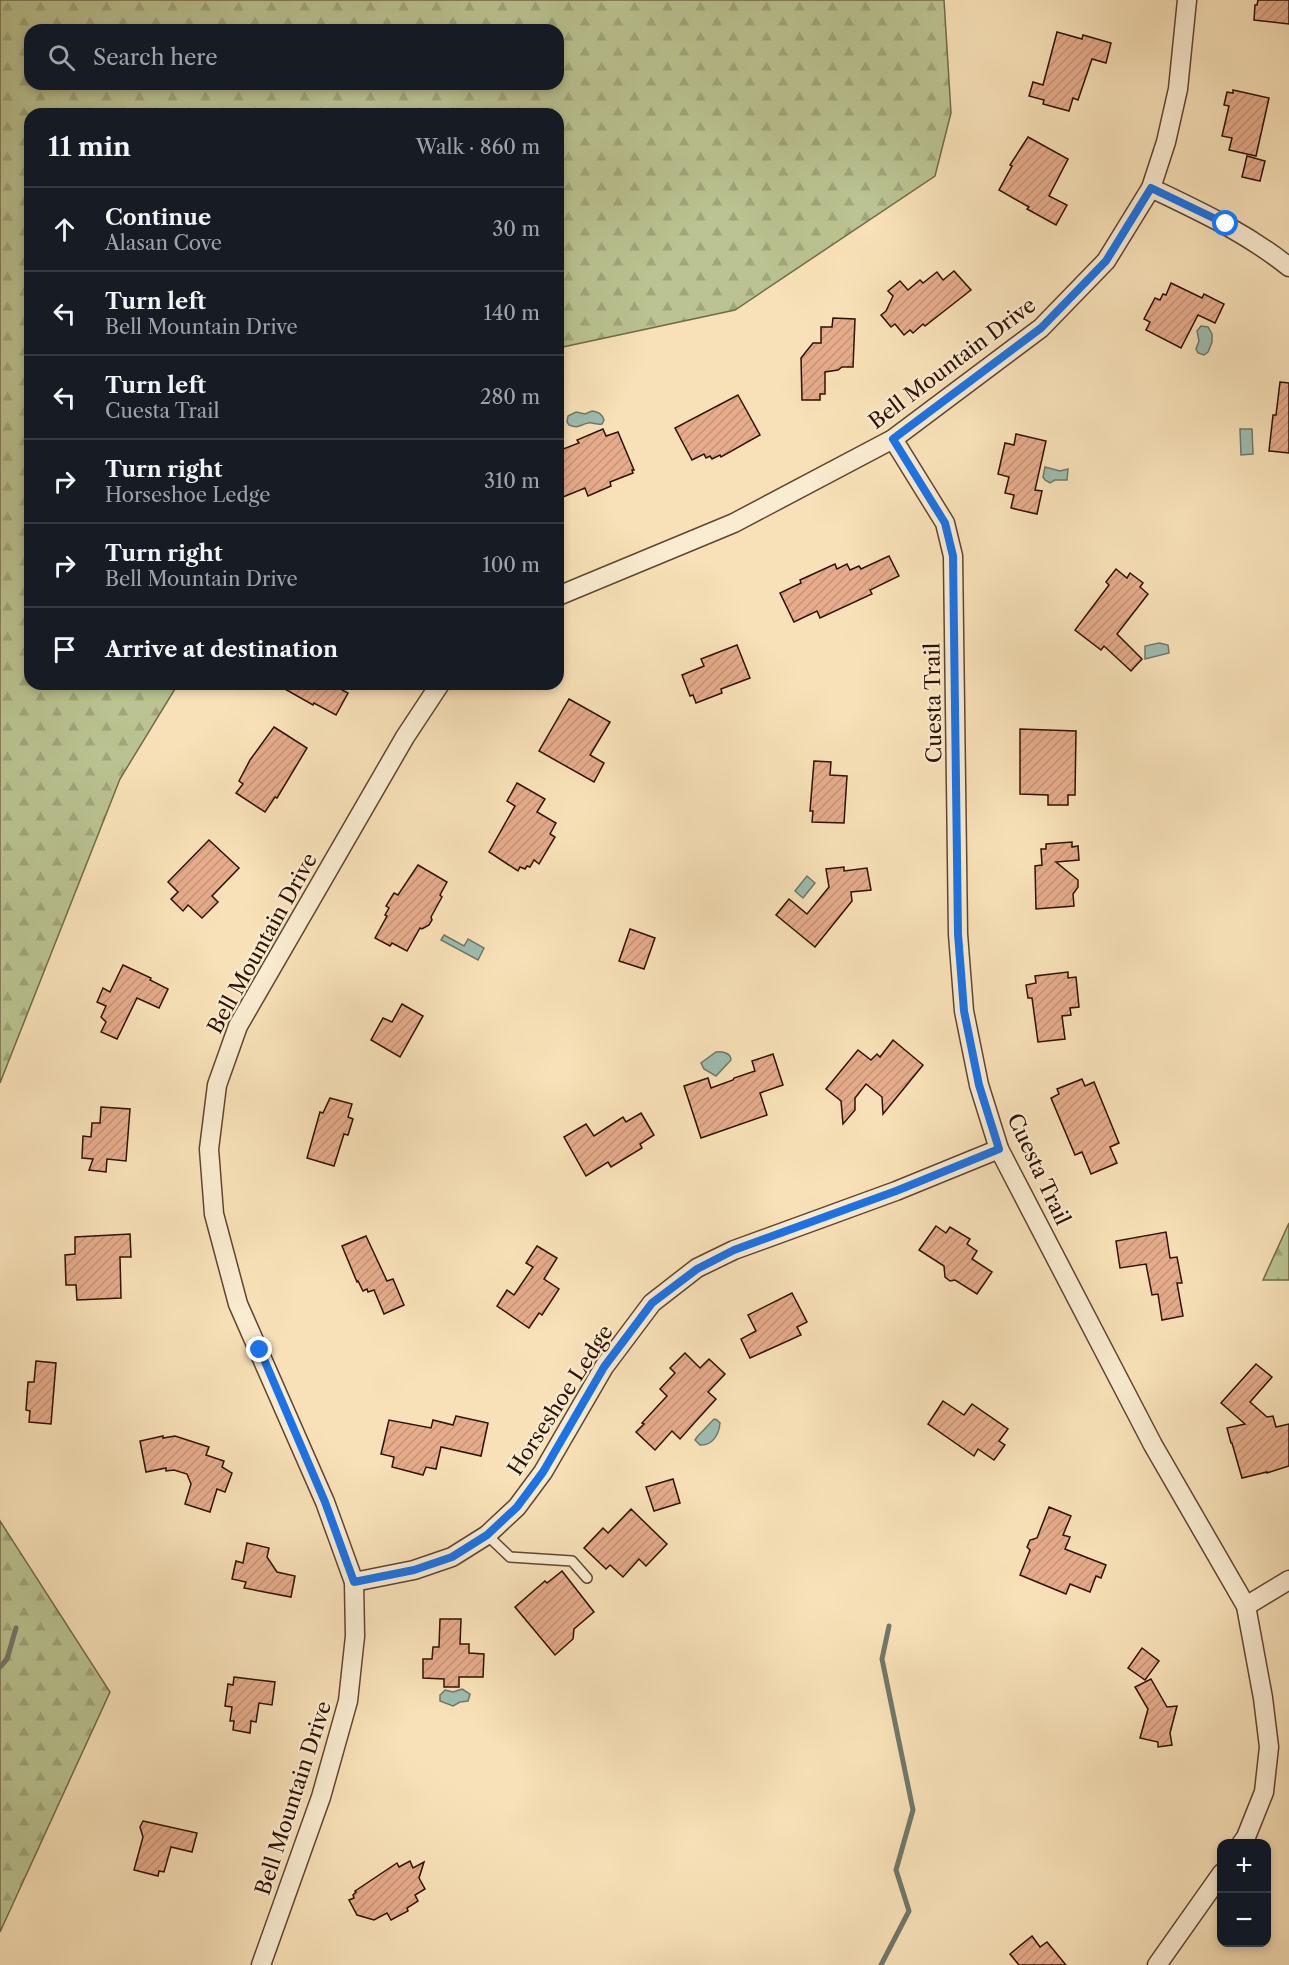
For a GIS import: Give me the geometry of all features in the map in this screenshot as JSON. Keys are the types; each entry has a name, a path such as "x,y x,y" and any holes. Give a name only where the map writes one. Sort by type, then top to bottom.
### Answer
{"street":[{"name":"Bell Mountain Drive","path":"564,594 734,523 893,439 1041,328 1106,261 1151,188 1166,142 1179,89 1187,0"},
{"path":"1151,188 1226,224 1264,247 1289,267"},
{"name":"Cuesta Trail","path":"893,439 945,523 953,556 958,934 964,1011 979,1085 999,1149 1153,1444 1246,1606 1263,1698 1269,1747 1264,1792 1245,1839"},
{"name":"Bell Mountain Drive","path":"261,1965 321,1797 348,1701 355,1636 354,1582 325,1502 238,1304 214,1214 209,1149 216,1085 238,1026 405,737 436,690"},
{"name":"Horseshoe Ledge","path":"354,1582 414,1570 452,1557 487,1535 517,1507 543,1472 604,1367 652,1303 688,1275 734,1250 896,1191 999,1149"},
{"path":"1246,1606 1289,1580"},
{"path":"1157,1965 1217,1879"}],"lane":[{"path":"487,1535 510,1557 572,1561 587,1578"}],"green space":[{"path":"0,0 944,0 951,113 935,176 735,310 564,347 564,108 24,108 24,690 174,690 120,779 0,1083"},
{"path":"1289,1223 1289,1280 1263,1280"},
{"path":"0,1521 110,1692 0,1932"}],"shaded area":[{"path":"1201,326 1208,327 1212,334 1212,342 1208,352 1204,355 1198,353 1196,349 1199,341 1197,331"},
{"path":"592,411 602,416 604,420 602,424 590,423 575,427 567,422 568,416 576,412 585,414"},
{"path":"1240,429 1252,429 1253,454 1241,455"},
{"path":"1045,467 1060,471 1068,469 1067,480 1055,480 1050,483 1043,477"},
{"path":"1159,643 1168,645 1169,653 1145,659 1145,646"},
{"path":"807,876 815,883 803,898 795,891"},
{"path":"444,935 464,946 468,939 484,948 478,960 441,940"},
{"path":"716,1052 726,1053 731,1060 716,1076 704,1069 701,1063"},
{"path":"714,1419 720,1423 718,1432 711,1442 700,1445 695,1440"},
{"path":"462,1689 470,1694 468,1701 453,1706 440,1701 440,1695 445,1690 453,1692"}],"building":[{"path":"1258,0 1289,0 1289,24 1254,20 1255,5"},
{"path":"1057,32 1082,39 1083,35 1111,43 1106,63 1092,59 1078,100 1073,98 1069,111 1043,104 1044,100 1029,96 1033,82 1043,85"},
{"path":"1233,90 1269,98 1256,156 1229,150 1232,138 1222,136 1229,106 1224,105 1227,92 1233,93"},
{"path":"1028,137 1068,159 1049,196 1067,205 1056,225 999,190 1012,166 1010,165"},
{"path":"1247,156 1265,161 1260,181 1242,177"},
{"path":"954,271 971,290 925,326 923,324 913,333 910,330 904,335 895,324 891,327 881,315 886,311 893,296 888,291 900,281 908,290 920,280 923,283 937,272 943,280"},
{"path":"1171,283 1202,298 1204,294 1224,304 1215,323 1198,315 1181,348 1146,330 1150,322 1144,319 1155,298 1160,300 1163,294 1166,295"},
{"path":"833,318 855,319 853,367 842,367 825,372 825,394 820,394 820,400 802,400 801,358 813,343 821,343 821,327 832,327"},
{"path":"1280,382 1289,383 1289,453 1269,451"},
{"path":"738,395 760,435 721,457 720,455 712,459 710,456 706,458 704,454 692,460 675,428"},
{"path":"603,429 606,436 618,432 634,470 632,470 633,473 610,482 611,486 588,496 585,488 564,497 564,449 579,443 577,440"},
{"path":"1016,434 1046,441 1035,490 1042,491 1037,514 1011,508 1014,495 1005,493 1009,477 998,474 1005,443 1014,445"},
{"path":"889,556 899,576 870,590 872,594 820,618 817,611 794,622 780,593 801,583 800,580 835,564 837,569 847,564 850,570 859,566 861,569"},
{"path":"1116,569 1127,578 1130,573 1143,583 1140,587 1148,594 1117,634 1142,659 1131,671 1104,646 1101,650 1075,630 1109,585 1106,582"},
{"path":"737,645 750,678 721,689 722,693 696,703 693,695 690,696 682,675 704,666 701,659"},
{"path":"287,690 342,690 348,693 336,715 314,703 313,705"},
{"path":"569,699 610,722 590,755 604,763 594,782 539,751"},
{"path":"274,727 307,748 277,798 275,797 265,812 236,793 243,784 239,781 250,760"},
{"path":"1020,729 1076,731 1075,795 1068,795 1068,805 1048,805 1048,795 1020,794"},
{"path":"814,761 831,762 830,775 847,776 844,823 812,822 813,811 810,811"},
{"path":"517,783 545,799 537,812 556,823 550,834 555,837 539,864 534,860 530,867 527,866 525,869 520,867 518,871 489,852 515,806 507,801"},
{"path":"209,840 239,868 212,896 218,902 202,918 188,905 183,911 171,899 178,892 168,882"},
{"path":"1072,842 1072,847 1078,846 1079,860 1056,862 1078,880 1078,887 1073,894 1074,906 1036,909 1035,866 1042,865 1041,849 1046,849 1046,844"},
{"path":"418,865 447,882 431,917 432,920 429,925 420,928 407,951 375,938 387,916 385,915 389,908 386,906 394,893 398,895"},
{"path":"844,867 844,871 867,868 871,890 851,892 852,901 815,947 776,915 789,899 807,914 829,887 826,869"},
{"path":"630,929 655,938 644,969 619,961"},
{"path":"123,965 168,989 159,1008 137,998 117,1039 101,1032 106,1022 101,1017 106,1006 97,1002 103,988 110,992"},
{"path":"1068,972 1068,978 1076,977 1079,1007 1070,1008 1071,1015 1062,1016 1065,1039 1038,1042 1032,998 1028,998 1026,985 1036,983 1035,976"},
{"path":"402,1004 423,1016 400,1057 371,1040 383,1018 392,1022"},
{"path":"893,1040 923,1065 883,1114 882,1097 866,1084 855,1098 855,1110 843,1124 841,1101 826,1089 858,1050 871,1060 877,1054 880,1057"},
{"path":"773,1054 783,1085 760,1093 767,1115 701,1138 684,1086 708,1078 711,1088 755,1071 752,1061"},
{"path":"1082,1079 1085,1086 1094,1082 1119,1143 1110,1147 1117,1163 1091,1174 1082,1152 1075,1155 1051,1098 1059,1094 1057,1089"},
{"path":"330,1098 352,1104 348,1117 353,1119 348,1135 344,1134 334,1166 307,1158 320,1112 323,1113"},
{"path":"101,1107 130,1109 126,1161 107,1159 106,1172 89,1170 93,1159 82,1158 83,1136 91,1137 92,1123 100,1123"},
{"path":"641,1113 654,1135 640,1144 642,1148 611,1167 608,1162 586,1176 564,1137 586,1124 594,1136 623,1117 626,1122"},
{"path":"936,1226 946,1233 950,1227 970,1239 967,1244 977,1251 972,1259 992,1272 977,1294 955,1280 950,1281 945,1277 944,1266 919,1250"},
{"path":"1166,1232 1170,1258 1177,1257 1182,1283 1177,1283 1183,1316 1162,1320 1158,1294 1152,1295 1146,1264 1120,1268 1116,1241"},
{"path":"130,1234 131,1257 120,1257 121,1298 77,1300 76,1285 66,1285 65,1255 75,1254 75,1237"},
{"path":"366,1236 387,1281 393,1279 404,1305 384,1314 374,1290 363,1291 357,1282 342,1246"},
{"path":"537,1246 557,1258 544,1279 559,1289 542,1315 539,1313 529,1328 497,1306 507,1290 514,1295 533,1267 526,1263"},
{"path":"792,1293 807,1322 797,1327 801,1335 750,1358 741,1339 756,1331 748,1315"},
{"path":"685,1353 700,1368 709,1359 725,1374 708,1392 716,1399 680,1439 672,1431 655,1450 636,1432 667,1396 660,1389 675,1373 670,1368"},
{"path":"36,1361 56,1363 51,1424 29,1422 30,1411 26,1410 28,1382 34,1382"},
{"path":"1256,1364 1272,1377 1250,1402 1267,1417 1273,1416 1276,1427 1289,1424 1289,1466 1242,1478 1227,1428 1245,1424 1221,1403"},
{"path":"943,1401 964,1415 972,1404 1008,1429 999,1441 1005,1445 994,1460 978,1449 974,1456 928,1424"},
{"path":"456,1416 488,1423 481,1456 441,1447 436,1469 426,1467 423,1475 392,1467 394,1457 381,1454 389,1420 431,1428 433,1420 453,1425"},
{"path":"163,1436 163,1438 175,1436 209,1447 206,1455 224,1461 222,1467 232,1473 225,1492 217,1489 210,1512 185,1504 191,1484 187,1474 174,1470 166,1471 166,1468 146,1472 140,1441"},
{"path":"673,1479 680,1503 654,1511 646,1487"},
{"path":"1049,1507 1071,1516 1063,1535 1070,1537 1065,1549 1106,1565 1101,1578 1096,1576 1090,1592 1070,1584 1066,1594 1020,1575 1030,1550 1027,1547 1030,1540 1037,1538"},
{"path":"631,1509 667,1544 646,1566 639,1559 623,1577 610,1565 606,1569 584,1548 603,1528 608,1533"},
{"path":"247,1543 269,1548 267,1557 277,1572 295,1576 291,1597 244,1588 246,1582 232,1579 236,1561 243,1563"},
{"path":"562,1571 594,1612 574,1629 573,1639 555,1655 515,1607 545,1581 547,1583"},
{"path":"440,1619 461,1619 460,1644 469,1644 469,1653 484,1654 483,1677 459,1677 459,1687 444,1687 444,1679 423,1678 423,1659 432,1659 433,1647 439,1647"},
{"path":"1142,1648 1159,1661 1145,1680 1128,1668"},
{"path":"234,1677 275,1682 272,1705 259,1703 256,1722 251,1721 250,1733 233,1730 234,1721 230,1721 232,1707 225,1706 228,1684 233,1685"},
{"path":"1151,1679 1167,1707 1177,1706 1170,1733 1172,1745 1158,1747 1158,1742 1140,1738 1148,1709 1135,1687"},
{"path":"143,1821 197,1833 192,1852 171,1847 164,1872 159,1871 158,1876 134,1870 143,1837 140,1827"},
{"path":"410,1861 413,1868 424,1862 419,1878 425,1889 415,1895 418,1901 407,1908 408,1911 391,1920 387,1913 374,1920 357,1915 349,1900 354,1898 355,1891 397,1863 399,1867"},
{"path":"1032,1936 1040,1947 1047,1942 1066,1965 1019,1965 1010,1954"}],"waterway":[{"path":"881,1965 909,1911 896,1870 913,1810 882,1659 889,1626"},
{"path":"0,1667 7,1659 16,1628"}],"route":[{"path":"260,1350 325,1502 354,1582 414,1570 452,1557 487,1535 517,1507 543,1472 604,1367 652,1303 697,1269 734,1250 896,1191 999,1149 979,1085 964,1011 958,934 953,556 945,523 893,439 1041,328 1106,261 1151,188 1226,224"}]}
